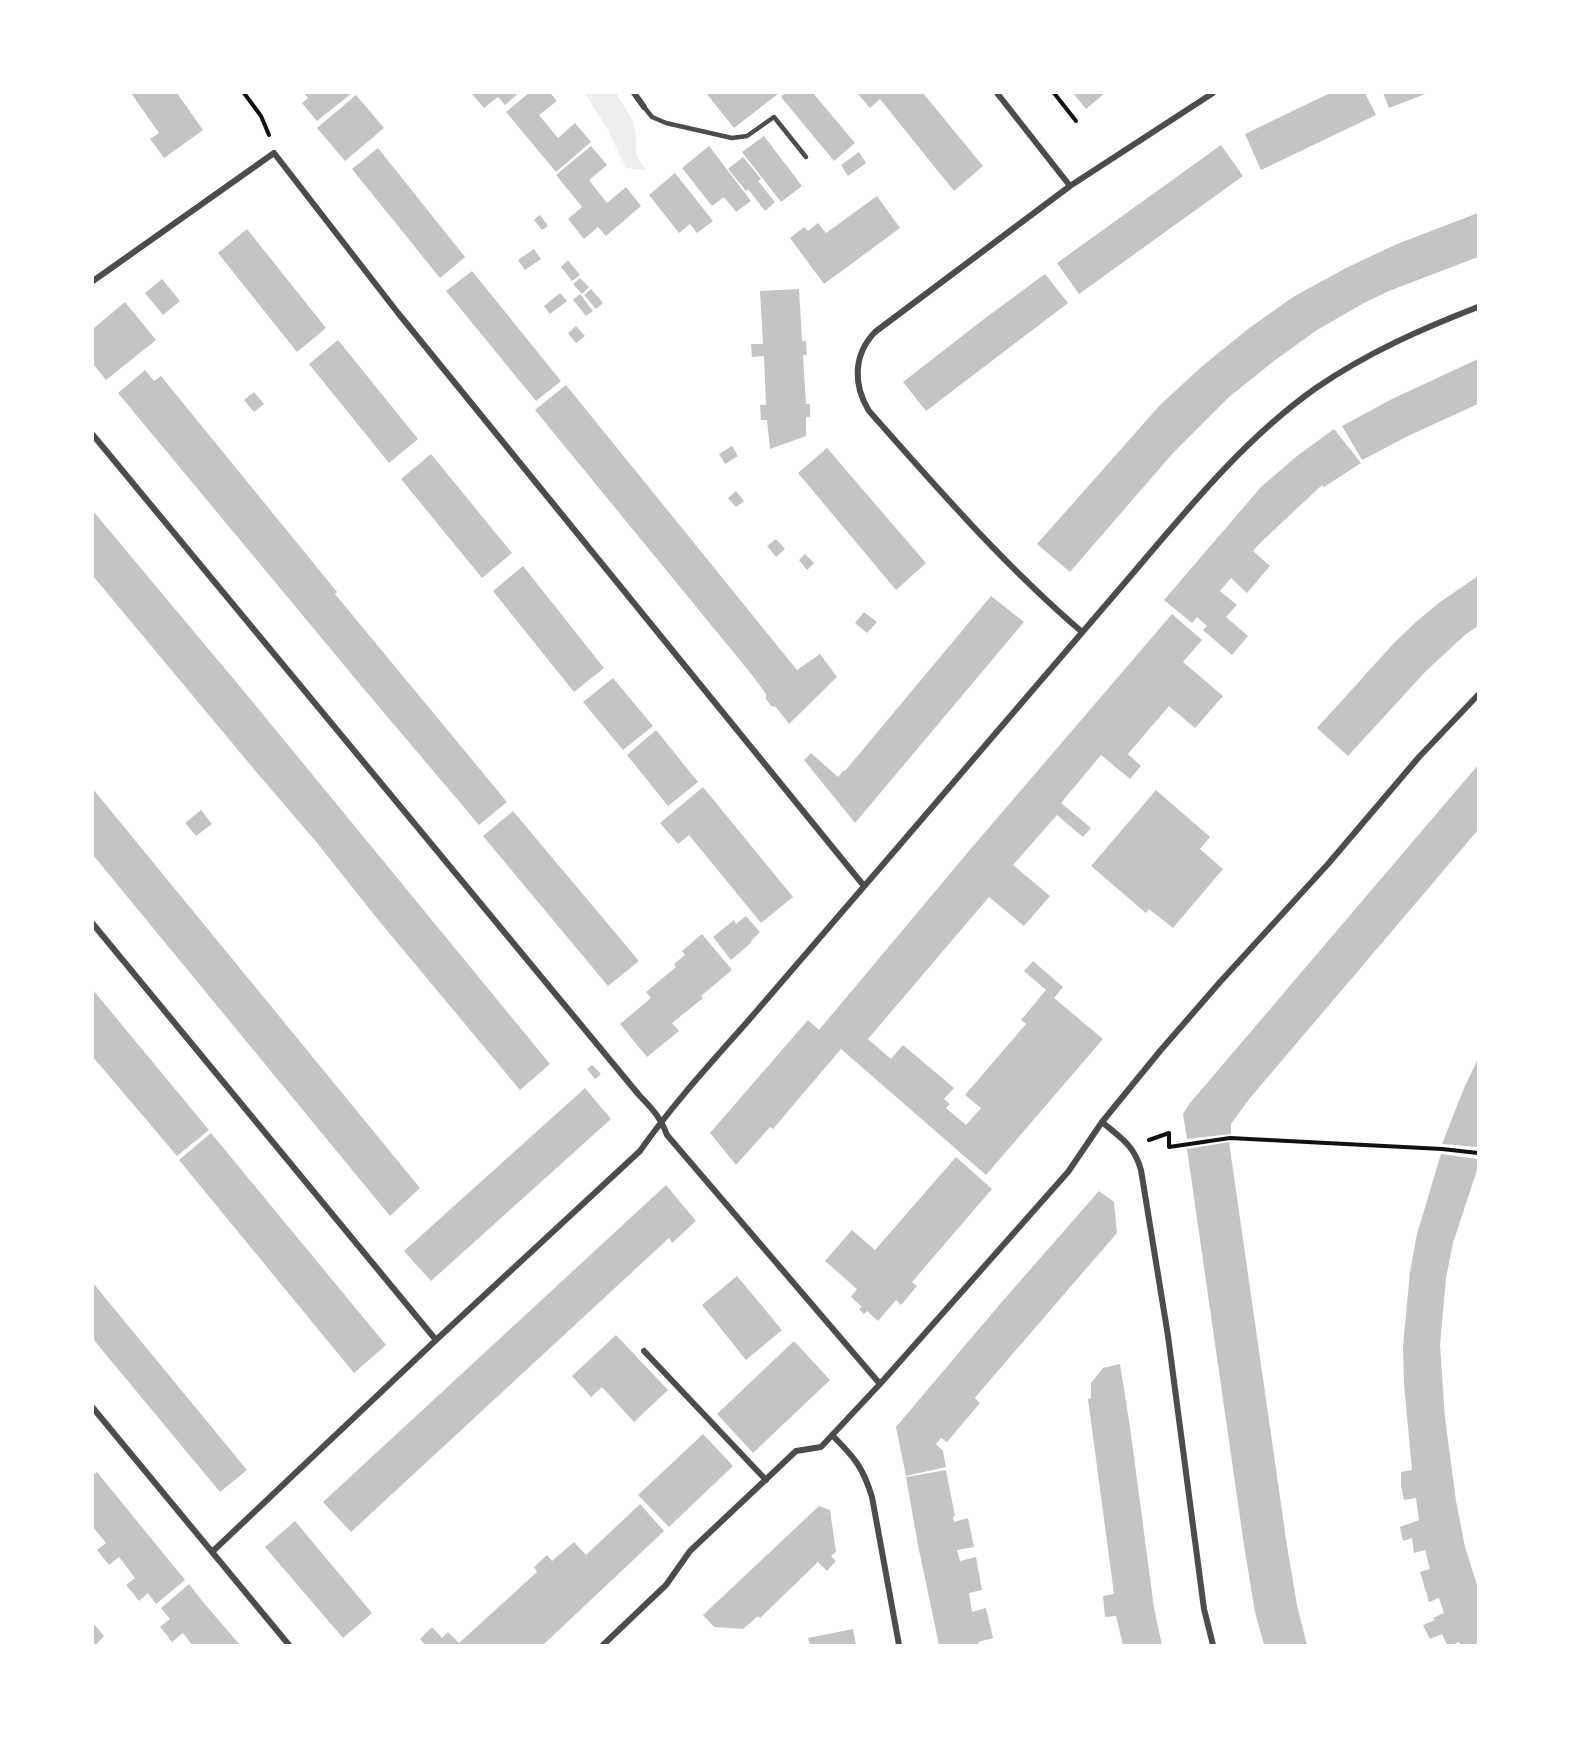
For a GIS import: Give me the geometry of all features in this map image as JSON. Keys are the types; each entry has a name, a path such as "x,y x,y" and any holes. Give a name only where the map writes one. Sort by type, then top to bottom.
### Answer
{"street":[{"path":"634,93 644,107"},
{"path":"997,93 1070,186"},
{"path":"1082,632 1010,566 963,517 870,411 859,392 858,365 863,349 875,332 1070,186 1213,93"},
{"path":"93,280 274,153 398,313 864,886"},
{"path":"212,1552 640,1151 662,1120 1232,461 1279,417 1316,388 1379,350 1419,330 1478,307"},
{"path":"93,435 662,1120 667,1135 880,1384"},
{"path":"603,1645 666,1585 690,1551 765,1480 796,1451 821,1447 880,1384 1068,1172 1102,1122 1160,1051 1328,864 1419,757 1478,694"},
{"path":"93,924 436,1340"},
{"path":"1102,1122 1131,1147 1138,1158 1170,1347 1204,1610 1213,1645"},
{"path":"644,1350 765,1480"},
{"path":"93,1408 289,1645"},
{"path":"832,1435 858,1463 866,1478 872,1497 899,1645"}],"lane":[{"path":"644,107 652,117 666,123 732,138 747,136 774,117 806,157"}],"path":[{"path":"244,93 263,120 274,153"},
{"path":"1054,93 1076,121"},
{"path":"1131,1147 1169,1133 1170,1147 1230,1138 1442,1149 1478,1153"}],"shaded area":[{"path":"585,93 616,93 633,121 636,155 646,170 626,168 608,130"}],"building":[{"path":"131,93 177,93 203,130 164,158 150,139 159,133"},
{"path":"304,93 352,93 317,121 302,103 308,98"},
{"path":"471,93 519,93 505,105 498,97 484,108"},
{"path":"529,93 550,93 557,101 539,115 558,138 575,123 591,142 556,172 506,112"},
{"path":"706,93 779,93 734,128"},
{"path":"785,93 813,93 855,143 834,161 781,97"},
{"path":"857,93 923,93 983,166 954,191 880,99 870,108"},
{"path":"1073,93 1105,93 1086,109"},
{"path":"1330,93 1365,93 1376,115 1261,170 1245,134"},
{"path":"1383,93 1428,93 1389,108"},
{"path":"356,95 384,128 345,161 317,128"},
{"path":"764,136 802,186 781,202 742,152"},
{"path":"1221,145 1243,176 1079,294 1057,263"},
{"path":"591,146 607,165 589,180 607,203 626,187 641,206 606,236 598,227 584,239 568,219 582,207 556,175"},
{"path":"709,146 751,201 736,212 724,197 712,206 682,168"},
{"path":"378,148 465,257 440,278 352,169"},
{"path":"859,152 866,163 848,176 841,165"},
{"path":"743,157 761,179 758,181 775,202 765,211 728,169"},
{"path":"675,173 713,221 697,233 690,224 679,233 649,195"},
{"path":"877,196 900,228 824,284 790,238 804,227 808,231 818,223 826,233"},
{"path":"1478,213 1478,257 1364,303 1317,330 1274,361 1229,397 1173,453 1070,572 1037,544 1160,405 1200,368 1248,329 1293,297 1346,268 1397,244"},
{"path":"540,215 548,226 542,230 534,220"},
{"path":"247,229 326,328 297,352 218,253"},
{"path":"534,249 541,259 525,270 518,260"},
{"path":"568,260 580,275 572,281 561,267"},
{"path":"472,271 561,381 536,401 446,291"},
{"path":"1045,274 1068,303 926,411 903,382"},
{"path":"580,278 589,287 582,294 573,284"},
{"path":"162,279 180,301 163,315 145,293"},
{"path":"591,289 603,303 596,309 584,295"},
{"path":"799,289 802,341 806,341 807,355 803,355 806,404 810,404 810,417 806,417 806,436 770,449 767,420 761,420 760,405 766,405 764,356 752,357 751,344 763,344 760,291"},
{"path":"560,293 567,301 550,314 544,306"},
{"path":"580,294 593,311 586,316 573,300"},
{"path":"125,302 156,340 106,380 93,364 93,329"},
{"path":"576,326 585,336 576,343 568,333"},
{"path":"338,340 418,439 389,463 309,364"},
{"path":"1478,359 1478,404 1362,460 1342,426 1392,399"},
{"path":"145,370 154,381 161,376 337,592 335,594 507,802 479,825 118,393"},
{"path":"566,385 797,670 820,654 837,677 789,724 776,707 771,706 766,699 766,694 752,675 535,410"},
{"path":"254,392 264,404 254,412 244,400"},
{"path":"1334,429 1361,463 1324,487 1322,485 1258,545 1253,551 1270,566 1247,593 1231,578 1220,591 1237,605 1226,617 1248,636 1232,655 1203,630 1207,626 1197,617 1192,623 1164,600 1261,487 1297,456"},
{"path":"732,446 738,456 725,464 719,454"},
{"path":"827,448 926,563 896,590 798,473"},
{"path":"431,454 512,553 482,578 401,479"},
{"path":"736,491 744,501 736,507 728,498"},
{"path":"93,511 550,1064 520,1090 318,844 93,576"},
{"path":"776,539 785,549 776,557 767,546"},
{"path":"805,554 814,563 807,570 799,560"},
{"path":"523,566 604,668 574,692 493,591"},
{"path":"1478,576 1478,626 1466,634 1425,672 1348,756 1317,728 1416,622"},
{"path":"991,596 1024,622 855,823 804,760 811,753 838,777 845,771"},
{"path":"864,612 877,622 867,633 855,623"},
{"path":"1172,614 1202,640 1183,662 1223,696 1195,728 1169,706 1128,754 1141,766 1130,779 1101,755 1061,803 1091,828 1083,837 1057,815 1013,865 1050,896 1024,926 989,897 868,1039 891,1059 903,1045 954,1088 944,1099 950,1104 946,1108 966,1125 981,1108 965,1095 1026,1024 1021,1020 1046,990 1024,971 1033,961 1063,987 1054,998 1103,1039 986,1175 841,1049 773,1129 770,1127 736,1165 710,1133 808,1020 819,1030"},
{"path":"613,678 653,726 623,750 583,702"},
{"path":"656,730 698,782 668,806 627,755"},
{"path":"1478,765 1478,830 1250,1098 1231,1124 1231,1134 1187,1139 1183,1114 1190,1103"},
{"path":"703,787 793,897 761,923 689,835 678,844 660,823"},
{"path":"93,789 420,1188 390,1216 93,855"},
{"path":"1156,790 1210,837 1200,849 1223,869 1173,928 1149,909 1146,913 1091,866"},
{"path":"201,810 212,824 196,836 185,823"},
{"path":"513,811 639,961 608,986 483,836"},
{"path":"746,916 760,932 731,960 713,937 734,920 736,924"},
{"path":"702,934 732,970 672,1023 679,1031 647,1057 620,1024 651,998 646,992 676,967 674,964 685,955 682,951"},
{"path":"93,990 209,1130 177,1156 93,1057"},
{"path":"1478,1059 1478,1147 1442,1144 1464,1088"},
{"path":"592,1065 601,1074 595,1079 587,1069"},
{"path":"585,1088 611,1119 431,1281 404,1251"},
{"path":"211,1133 386,1345 354,1373 179,1160"},
{"path":"1229,1142 1287,1546 1297,1605 1307,1645 1264,1645 1255,1612 1245,1552 1187,1149"},
{"path":"1441,1154 1478,1159 1478,1167 1453,1243 1446,1278 1440,1345 1445,1418 1456,1501 1465,1547 1478,1588 1478,1643 1473,1645 1460,1645 1459,1642 1447,1645 1442,1634 1430,1639 1423,1625 1444,1613 1439,1598 1429,1602 1420,1572 1430,1569 1425,1550 1414,1553 1412,1538 1403,1541 1400,1527 1419,1520 1416,1498 1404,1500 1401,1486 1401,1472 1412,1470 1403,1346 1410,1272 1417,1234"},
{"path":"956,1157 992,1189 912,1282 917,1286 901,1305 896,1300 878,1321 867,1311 864,1314 859,1309 862,1307 851,1297 857,1289 825,1261 852,1230 875,1250"},
{"path":"666,1185 696,1221 672,1243 669,1238 351,1532 323,1502"},
{"path":"1099,1191 1114,1202 1117,1233 978,1394 975,1398 980,1403 947,1442 941,1438 936,1444 943,1451 946,1467 906,1476 896,1427"},
{"path":"737,1276 782,1330 746,1360 702,1305"},
{"path":"93,1283 247,1470 220,1492 93,1339"},
{"path":"616,1335 668,1390 634,1422 602,1387 591,1397 572,1376"},
{"path":"794,1341 830,1380 753,1453 717,1414"},
{"path":"1120,1364 1154,1608 1162,1645 1123,1645 1116,1616 1105,1617 1103,1596 1114,1594 1088,1399 1091,1398 1091,1383 1103,1368"},
{"path":"703,1434 733,1466 669,1527 638,1495"},
{"path":"946,1470 955,1516 953,1517 954,1522 968,1518 974,1547 957,1550 960,1561 976,1557 982,1590 969,1593 972,1612 986,1608 993,1638 978,1642 979,1645 939,1645 918,1545 906,1477"},
{"path":"97,1472 185,1580 156,1604 148,1593 139,1601 126,1585 135,1578 119,1557 109,1565 97,1550 106,1543 93,1527 93,1475"},
{"path":"640,1504 664,1531 543,1645 425,1645 420,1639 432,1627 442,1638 448,1632 459,1643 537,1572 534,1567 547,1555 552,1561 574,1542 586,1555"},
{"path":"819,1506 830,1510 836,1552 831,1556 836,1561 827,1571 818,1562 760,1618 758,1616 743,1629 714,1627 703,1615"},
{"path":"295,1521 372,1613 343,1638 265,1547"},
{"path":"189,1584 240,1645 192,1645 183,1633 172,1642 160,1627 170,1619 161,1608"},
{"path":"93,1623 104,1636 96,1645 93,1645"},
{"path":"853,1629 856,1645 810,1645 808,1638"}]}
